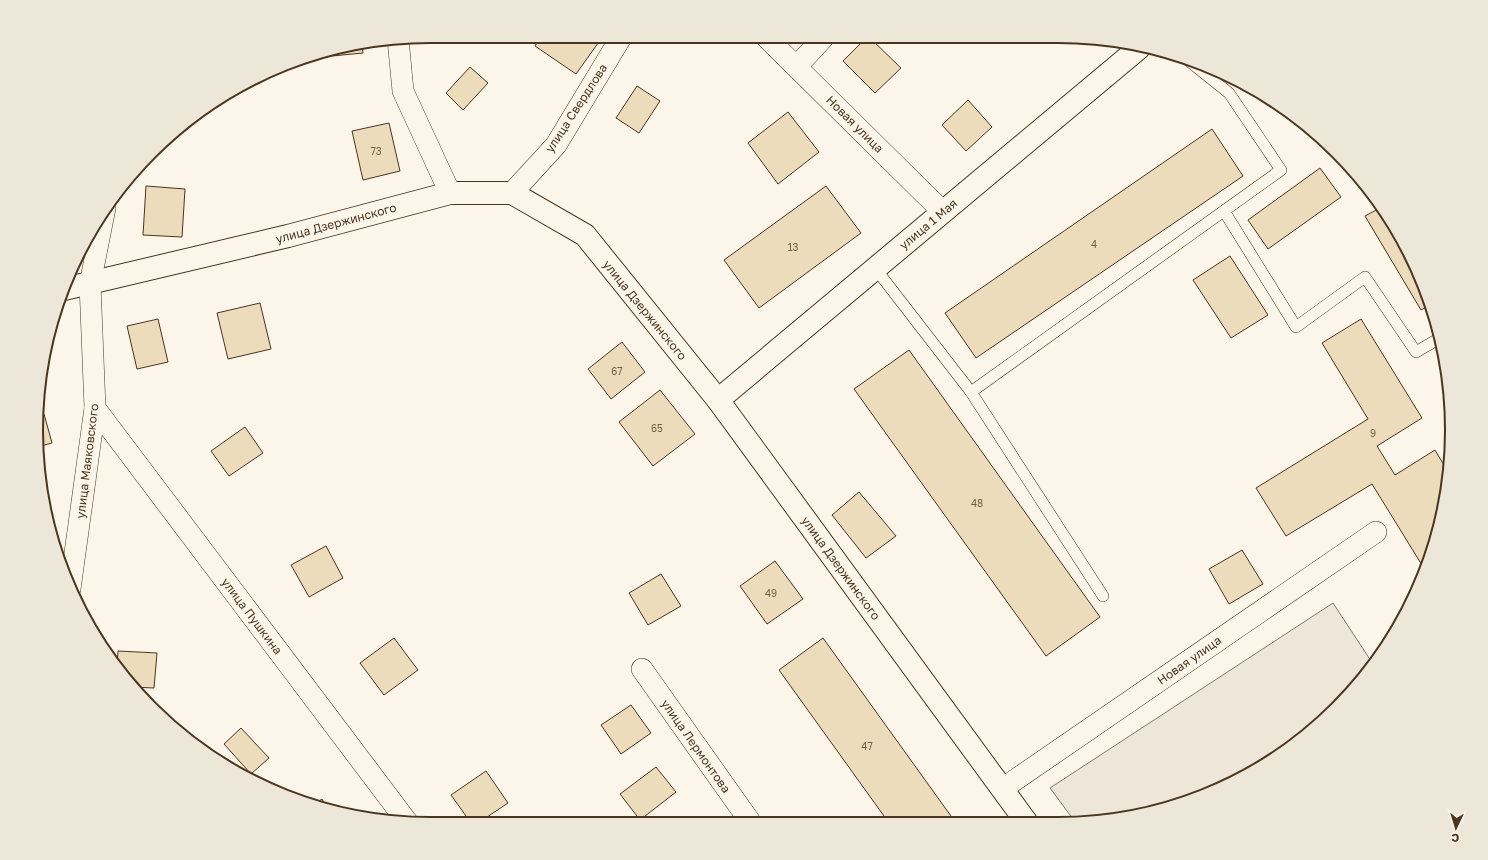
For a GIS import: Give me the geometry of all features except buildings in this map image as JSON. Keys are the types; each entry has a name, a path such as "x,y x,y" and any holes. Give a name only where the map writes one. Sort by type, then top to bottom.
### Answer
{"main road":[{"name":"улица 1 Мая","path":"718,400 942,211 1136,51"},
{"name":"улица Дзержинского","path":"70,288 288,236 450,193 512,193 585,235 718,400 1023,817"}],"street":[{"name":"улица Свердлова","path":"512,193 556,145 617,43"},
{"name":"Новая улица","path":"773,43 942,211"},
{"path":"797,66 818,43"},
{"path":"399,44 403,90 450,193"},
{"name":"улица Маяковского","path":"72,577 95,408 90,284 102,225"},
{"name":"улица Пушкина","path":"95,408 403,816"},
{"name":"Новая улица","path":"1002,789 1376,532"},
{"name":"улица Лермонтова","path":"642,669 747,817"}],"lane":[{"path":"971,392 1281,170 1229,93 1200,70"},
{"path":"1224,211 1296,327 1365,277 1416,352 1435,341"},
{"path":"875,268 971,392 1103,596"}],"shaded area":[{"path":"1333,603 1370,659 1332,704 1294,737 1252,765 1206,788 1158,804 1133,810 1109,814 1071,816 1050,788"}]}
